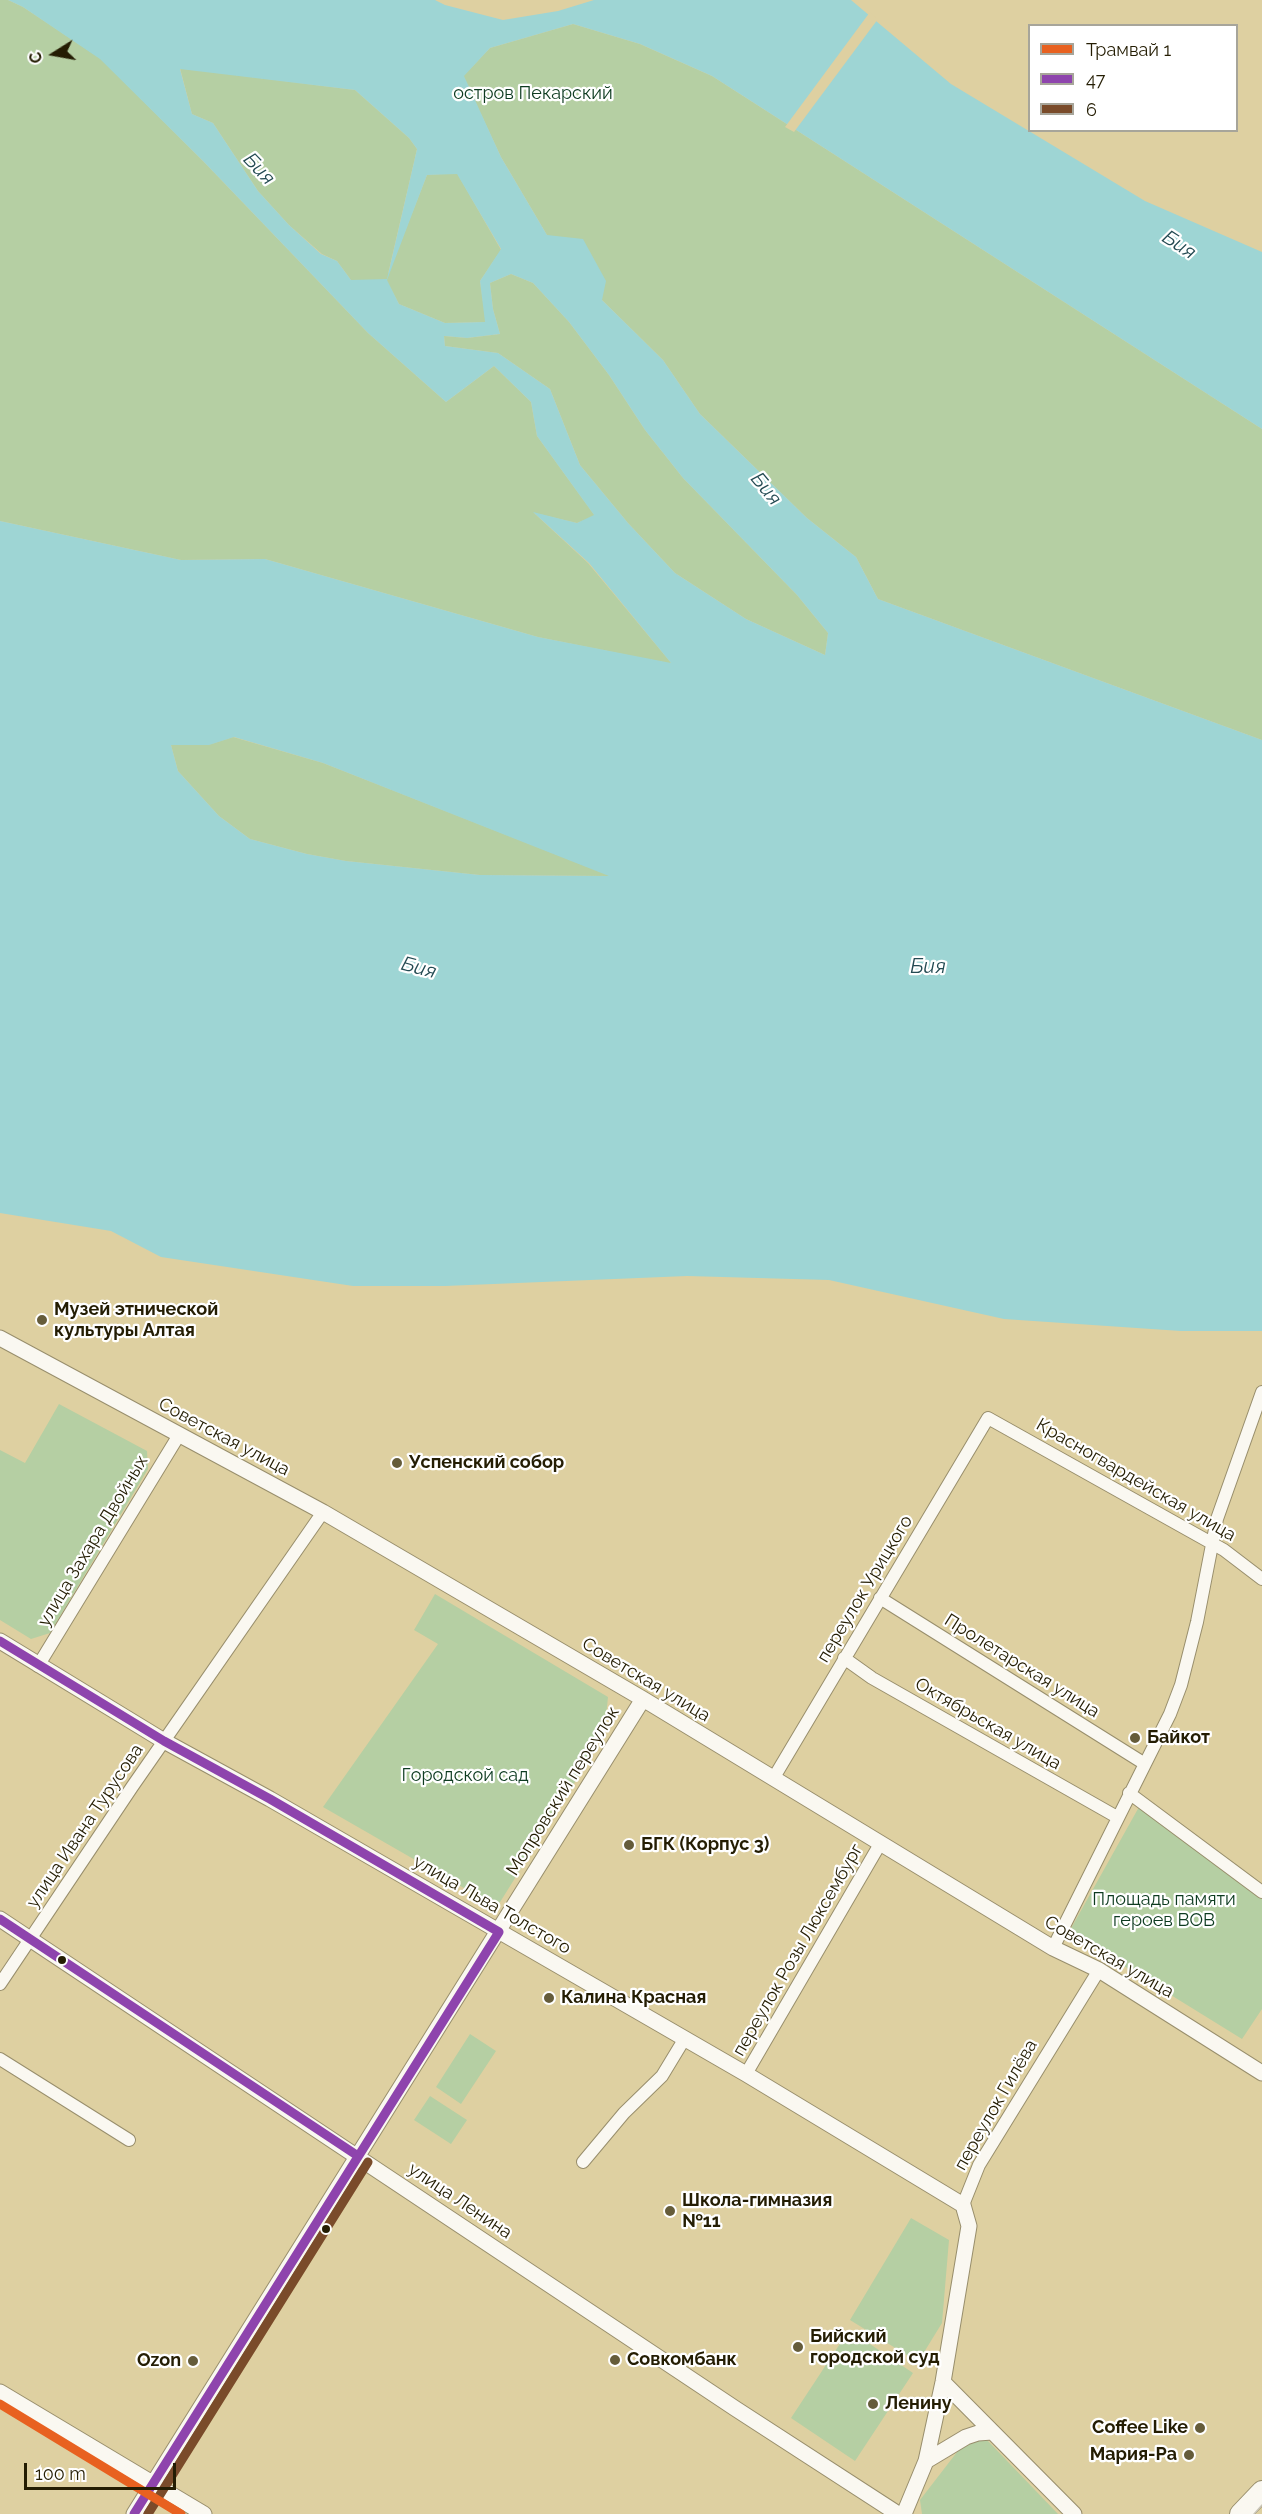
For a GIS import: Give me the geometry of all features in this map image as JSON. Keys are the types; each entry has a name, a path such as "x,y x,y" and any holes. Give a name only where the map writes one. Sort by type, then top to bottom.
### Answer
{"main road":[{"path":"1240,2514 1262,2491"}],"street":[{"name":"Советская улица","path":"0,1338 323,1512 643,1699 1053,1948 1099,1970 1262,2073"},
{"path":"1053,1948 1170,1714 1181,1685 1217,1519 1262,1392"},
{"name":"Красногвардейская улица","path":"988,1418 1213,1544 1262,1579"},
{"name":"переулок Урицкого","path":"773,1779 988,1418"},
{"name":"улица Захара Двойных","path":"38,1666 179,1435"},
{"name":"улица Ивана Турусова","path":"0,1984 164,1741 323,1512"},
{"name":"Пролетарская улица","path":"880,1598 1145,1764"},
{"name":"улица Льва Толстого","path":"0,1641 164,1741 270,1799 746,2073 963,2205"},
{"name":"Октябрьская улица","path":"844,1658 872,1678 1117,1817"},
{"name":"Мопровский переулок","path":"134,2514 643,1699"},
{"path":"1129,1793 1262,1892"},
{"name":"переулок Розы Люксембург","path":"746,2073 880,1844"},
{"name":"улица Ленина","path":"0,1919 689,2378 898,2514"},
{"name":"переулок Гилёва","path":"963,2205 979,2165 1099,1970"},
{"path":"583,2162 624,2113 662,2076 685,2038"},
{"path":"0,2059 129,2140"},
{"path":"904,2514 926,2461 943,2382 969,2226 963,2205"},
{"path":"943,2382 1074,2514"},
{"path":"0,2392 204,2514"},
{"path":"926,2461 966,2437 992,2432"}],"green space":[{"path":"0,0 8,0 23,7 100,58 203,161 368,333 446,402 494,366 531,402 537,436 595,516 577,523 534,513 588,563 672,664 538,637 265,559 181,560 0,521"},
{"name":"остров Пекарский","path":"573,24 640,44 712,76 1262,429 1262,740 878,599 856,557 807,518 700,414 663,360 602,300 547,235 501,157 463,76 490,48"},
{"path":"180,68 355,90 409,138 417,149 388,274 427,175 457,173 501,250 480,281 486,322 445,323 399,304 386,280 351,280 337,261 322,254 289,225 258,191 213,123 192,114"},
{"path":"511,274 533,283 569,322 609,375 645,430 683,478 797,595 828,633 825,655 746,619 675,573 628,523 580,465 550,389 498,353 445,346 444,336 467,338 500,334 493,309 490,283"},
{"path":"233,737 323,763 611,876 480,875 346,861 307,854 250,839 219,816 178,771 171,745 208,745"},
{"path":"59,1404 147,1451 148,1469 50,1633 31,1639 0,1620 0,1450 25,1463"},
{"name":"Городской сад","path":"435,1594 608,1697 605,1727 594,1742 598,1745 497,1907 323,1807 438,1644 414,1630"},
{"name":"Площадь памяти героев ВОВ","path":"1139,1807 1262,1899 1262,2009 1242,2039 1069,1932"},
{"path":"470,2034 496,2051 461,2104 436,2087"},
{"path":"430,2096 467,2120 451,2144 414,2120"},
{"path":"911,2218 949,2240 942,2323 918,2362 850,2320"},
{"path":"849,2330 913,2373 855,2461 791,2418"},
{"path":"975,2437 987,2440 1058,2514 922,2514 920,2500 964,2443"}],"water":[{"name":"Бия","path":"8,0 435,0 445,5 503,20 558,11 594,0 851,0 951,84 1028,132 1145,201 1262,252 1262,429 712,76 640,44 573,24 490,48 464,76 501,157 547,235 583,239 606,281 602,300 663,360 700,414 807,518 856,557 878,599 1262,740 1262,1331 1181,1331 1004,1319 829,1280 687,1276 445,1286 353,1286 161,1257 111,1231 0,1213 0,521 181,560 265,559 538,637 671,663 589,563 533,512 577,523 594,515 537,436 531,402 494,366 446,402 368,333 203,161 100,59 23,7","holes":["180,69 355,90 409,138 417,149 387,279 351,280 337,261 321,254 289,225 258,191 213,123 192,114","457,174 501,249 480,281 485,322 445,323 399,304 387,280 427,175","511,274 533,283 569,322 609,375 645,430 683,478 797,595 828,633 825,655 746,619 675,573 628,523 580,465 550,389 498,353 445,346 444,336 467,338 500,334 493,309 490,283","234,737 323,763 609,876 480,875 346,861 307,854 250,839 219,816 178,771 171,745 209,745"]}],"pier":[{"path":"870,12 878,19 794,132 785,127"}],"tram line":[{"name":"1","path":"0,2404 181,2514"},
{"path":"1254,2514 1262,2505"}],"transit line":[{"name":"47","path":"0,1641 164,1741 270,1799 499,1932 134,2514"},
{"name":"47","path":"0,1919 358,2156"},
{"name":"6","path":"148,2514 368,2162"}],"place":[{"name":"Музей этнической культуры Алтая","path":"42,1320"},
{"name":"Успенский собор","path":"397,1463"},
{"name":"Байкот","path":"1135,1738"},
{"name":"БГК (Корпус 3)","path":"629,1845"},
{"name":"Калина Красная","path":"549,1998"},
{"name":"Школа-гимназия №11","path":"670,2211"},
{"name":"Бийский городской суд","path":"798,2347"},
{"name":"Совкомбанк","path":"615,2360"},
{"name":"Ozon","path":"193,2361"},
{"name":"Ленину","path":"873,2404"},
{"name":"Coffee Like","path":"1200,2428"},
{"name":"Мария-Ра","path":"1189,2455"}]}
